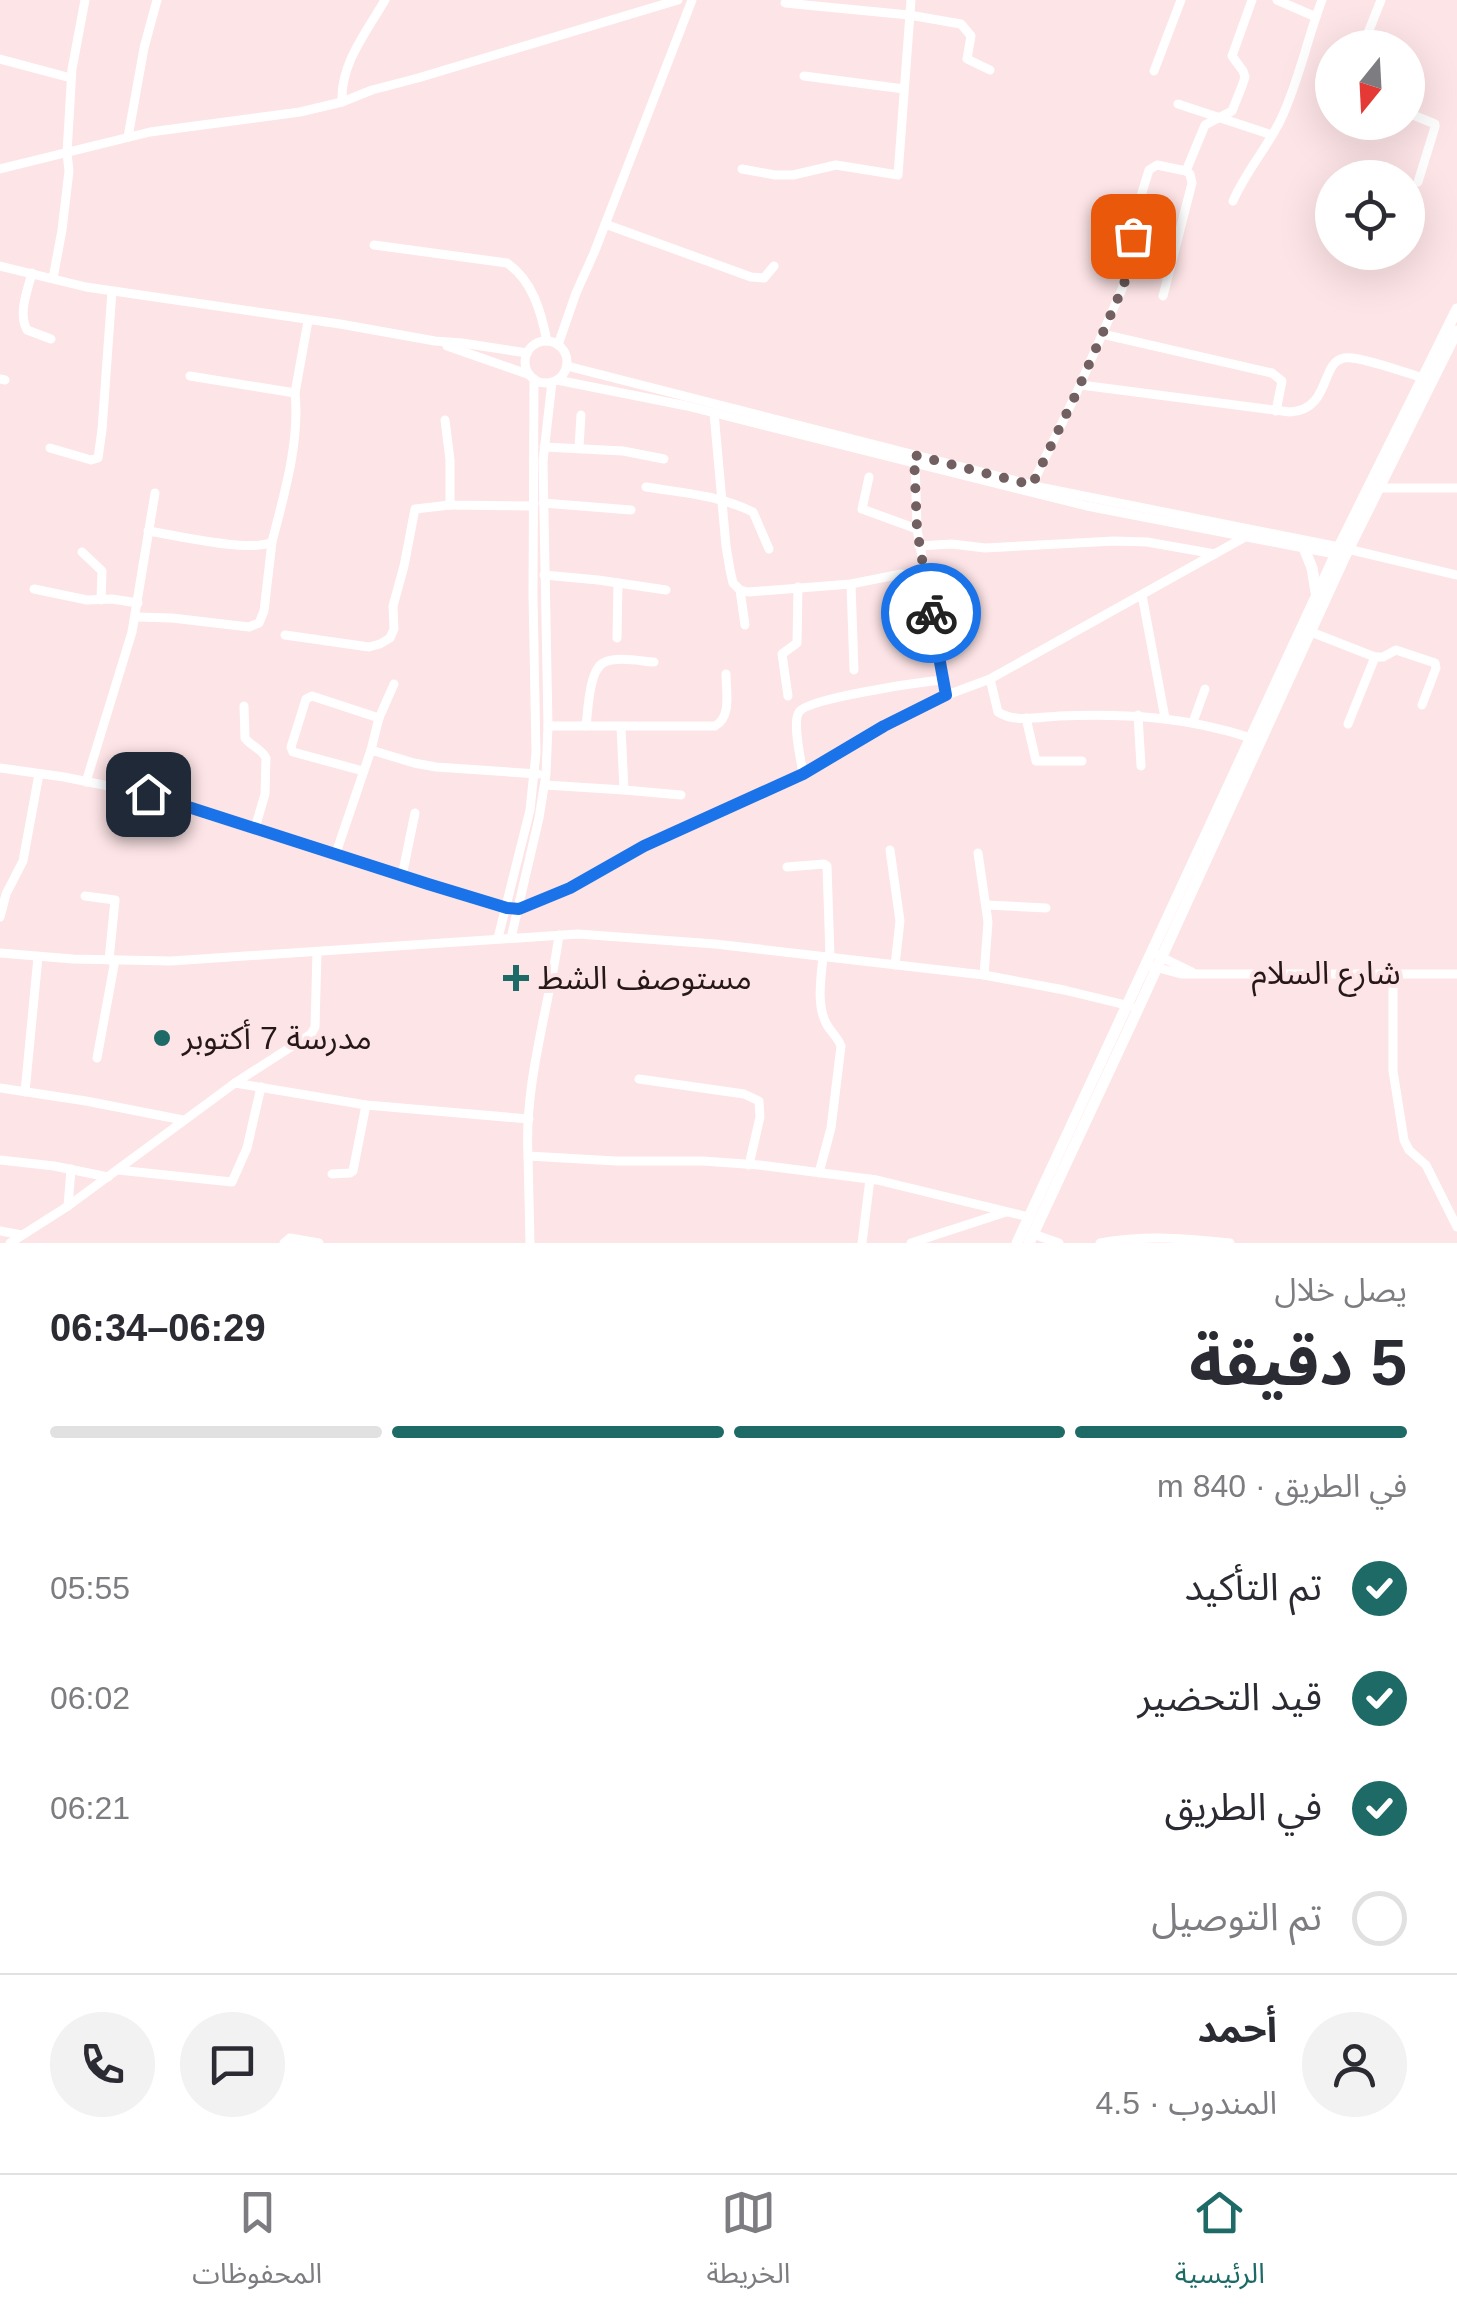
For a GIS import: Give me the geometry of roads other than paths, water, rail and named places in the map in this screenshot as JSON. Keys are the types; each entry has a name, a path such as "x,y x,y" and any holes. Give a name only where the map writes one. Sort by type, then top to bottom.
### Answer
{"main road":[{"path":"1017,1243 1310,632 1457,309"},
{"path":"1155,961 1316,596 1379,488 1457,330"},
{"path":"1304,548 1316,596"},
{"path":"1031,1238 1133,1007"}],"street":[{"path":"53,278 66,206 71,78 85,0"},
{"path":"128,137 157,0"},
{"path":"342,102 347,67 386,0"},
{"path":"0,170 128,137 300,112 342,102 678,0"},
{"path":"558,345 692,0"},
{"path":"742,169 775,176 836,166 895,176 899,173 910,0"},
{"path":"1154,71 1181,0"},
{"path":"1186,171 1205,125 1232,111 1244,80 1243,71 1232,56 1252,0"},
{"path":"1277,0 1316,17"},
{"path":"1232,200 1272,136 1296,83 1322,0"},
{"path":"1369,30 1381,0"},
{"path":"785,3 909,14 961,24 971,36 967,59 990,70"},
{"path":"0,60 71,78"},
{"path":"804,76 904,89"},
{"path":"1178,104 1272,136"},
{"path":"1425,119 1435,127 1425,160"},
{"path":"1032,485 1122,289 1130,267 1135,219 1149,170 1157,165 1186,171 1192,183 1163,296"},
{"path":"605,224 751,277 764,278 774,266"},
{"path":"374,244 507,263 515,268 540,306 547,341"},
{"path":"0,266 112,291 436,342 527,352"},
{"path":"32,274 22,322 27,330 51,340"},
{"path":"50,448 92,460 98,458 112,291"},
{"path":"136,617 250,627 259,623 264,611 272,542 287,484 297,412 294,393 308,320"},
{"path":"1102,334 1272,372 1282,384 1276,411"},
{"path":"498,938 523,863 542,778 548,726 538,504 554,381 567,366 566,354 547,341 527,352 525,364 532,377 538,504 542,778"},
{"path":"436,342 540,382 554,381 714,413 915,460 1457,575"},
{"path":"1080,384 1298,412 1310,408 1336,362 1344,358 1423,378"},
{"path":"567,366 1087,506 1304,548 1345,552"},
{"path":"190,376 294,393"},
{"path":"714,413 730,570 733,583 740,590 851,584 901,574 924,578"},
{"path":"578,448 581,416"},
{"path":"445,420 450,505"},
{"path":"544,447 623,451 664,459"},
{"path":"915,460 917,529 946,695"},
{"path":"869,477 862,509 917,529"},
{"path":"646,488 722,499 753,512 769,549"},
{"path":"1379,488 1457,488"},
{"path":"86,782 136,617 155,493"},
{"path":"285,634 369,647 390,638 396,591 415,509 538,504 632,510"},
{"path":"148,530 229,544 262,547 272,542"},
{"path":"0,768 148,794 402,876 519,909 570,888 644,846 803,774 884,726 990,678 1245,537"},
{"path":"920,546 985,548 1130,542 1216,554"},
{"path":"82,552 102,571 101,600"},
{"path":"544,575 666,590"},
{"path":"618,583 618,638"},
{"path":"851,584 854,670"},
{"path":"788,696 782,654 797,643 798,588"},
{"path":"34,589 87,600 138,604"},
{"path":"740,590 745,625"},
{"path":"1142,595 1165,718"},
{"path":"1310,632 1375,657 1396,650 1435,663 1422,704"},
{"path":"1348,724 1375,657"},
{"path":"586,726 593,679 599,666 622,660 654,662"},
{"path":"548,726 715,726 725,717 726,674"},
{"path":"990,678 998,712 1003,716 1138,715 1193,722 1251,738"},
{"path":"803,774 796,726 797,716 804,708 904,684 943,680"},
{"path":"336,853 378,718 394,684"},
{"path":"1193,722 1205,689"},
{"path":"363,772 293,752 291,747 303,705 312,696 378,718"},
{"path":"244,706 245,738 266,758 265,794 256,828"},
{"path":"1138,715 1141,766"},
{"path":"1026,718 1036,761 1082,762"},
{"path":"621,727 624,790"},
{"path":"371,750 436,767 681,795"},
{"path":"0,918 6,894 23,860 39,774"},
{"path":"402,876 414,813"},
{"path":"890,850 900,921 895,965"},
{"path":"978,853 987,905 984,975"},
{"path":"511,938 519,909 523,863"},
{"path":"787,867 828,866 822,1009 825,1022 841,1046 831,1128 819,1173"},
{"path":"85,896 115,900 112,960 97,1058"},
{"path":"987,905 1046,908"},
{"path":"0,954 171,961 578,934 714,944 984,975 1133,1007"},
{"path":"530,1243 529,1119 559,935"},
{"path":"10,1243 68,1206 235,1082 312,1034 317,953"},
{"path":"24,1092 38,957"},
{"name":"شارع السلام","path":"1155,961 1175,973 1457,974"},
{"path":"1393,972 1394,1071 1404,1140 1408,1150 1426,1165 1457,1228"},
{"path":"639,1079 744,1094 759,1101 760,1117 750,1165"},
{"path":"235,1082 366,1105 529,1119"},
{"path":"118,1170 232,1182 247,1148 261,1087"},
{"path":"0,1088 183,1120"},
{"path":"332,1174 354,1171 366,1105"},
{"path":"528,1156 750,1165 819,1173 870,1180 1029,1217"},
{"path":"0,1160 108,1177"},
{"path":"68,1206 71,1169"},
{"path":"862,1243 870,1180"},
{"path":"910,1243 1009,1211"},
{"path":"0,1231 22,1235"},
{"path":"1100,1243 1182,1237 1230,1243"},
{"path":"284,1243 290,1238 319,1243"},
{"path":"1031,1238 1059,1243"}],"place":[{"name":"مستوصف الشط","path":"516,978"},
{"name":"مدرسة 7 أكتوبر","path":"162,1038"}]}
